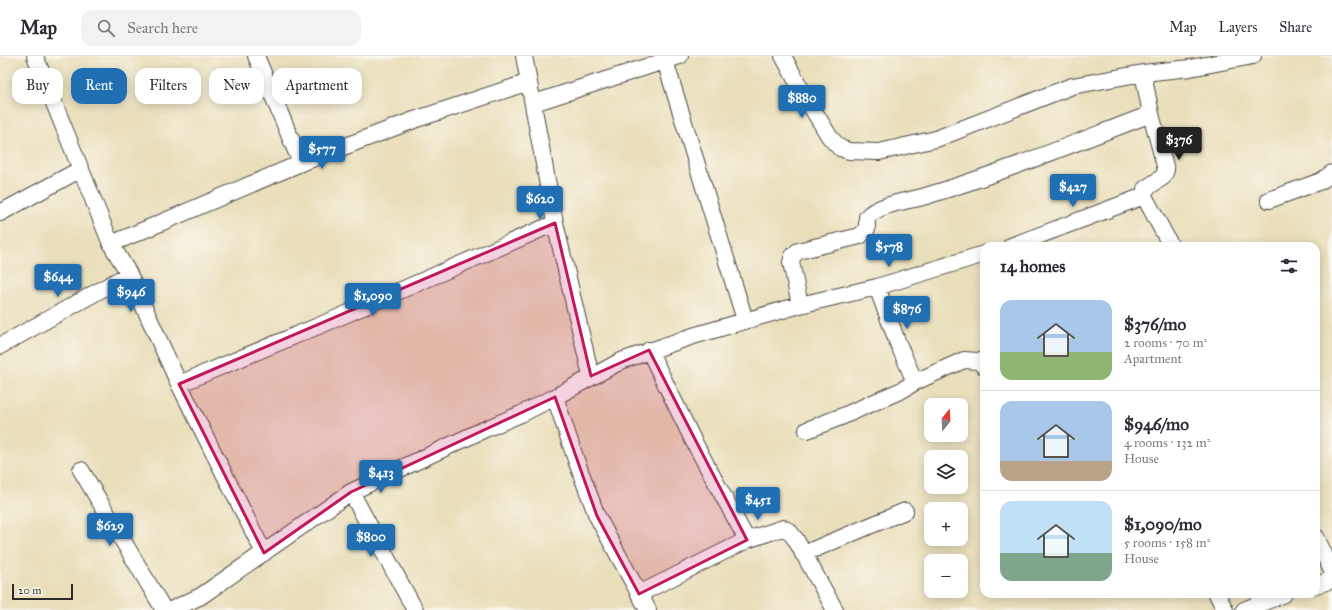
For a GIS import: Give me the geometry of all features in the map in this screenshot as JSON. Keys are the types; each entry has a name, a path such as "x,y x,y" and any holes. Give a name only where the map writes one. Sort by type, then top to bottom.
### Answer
{"street":[{"path":"35,56 111,244 129,274 179,384 264,553"},
{"path":"256,56 301,163"},
{"path":"524,56 534,103 555,223 591,376"},
{"path":"783,56 829,136 840,148 849,151 879,152 936,138 1072,86 1143,73 1190,68 1219,60 1253,56"},
{"path":"534,103 673,58 745,320"},
{"path":"1143,73 1151,114 1166,170 1163,177 1145,190 1144,196 1169,242"},
{"path":"111,244 301,163 414,120 529,82"},
{"path":"800,305 791,262 793,256 798,251 860,236 867,228 867,217 874,210 975,180 1151,114"},
{"path":"0,212 81,170"},
{"path":"1269,200 1321,181 1332,173"},
{"path":"1023,242 1144,196"},
{"path":"179,384 335,319 555,223"},
{"path":"171,610 200,596 351,492 555,397 621,361 649,350 745,320 800,305 877,287 980,255"},
{"path":"0,346 129,274"},
{"path":"877,287 897,341 915,382"},
{"path":"649,350 694,442 747,540"},
{"path":"807,430 902,390 915,382 964,360 978,361 980,363"},
{"path":"555,397 596,516 648,610"},
{"path":"81,470 164,610"},
{"path":"351,492 415,610"},
{"path":"802,554 905,511"},
{"path":"639,594 747,540 783,528 789,531 835,610"},
{"path":"1320,546 1332,571"},
{"path":"1320,584 1332,580"},
{"path":"1219,598 1225,610"},
{"path":"1244,610 1274,598"}],"highlighted area":[{"path":"555,223 591,376 649,350 747,540 639,594 597,516 555,397 351,492 264,553 179,384"}]}
